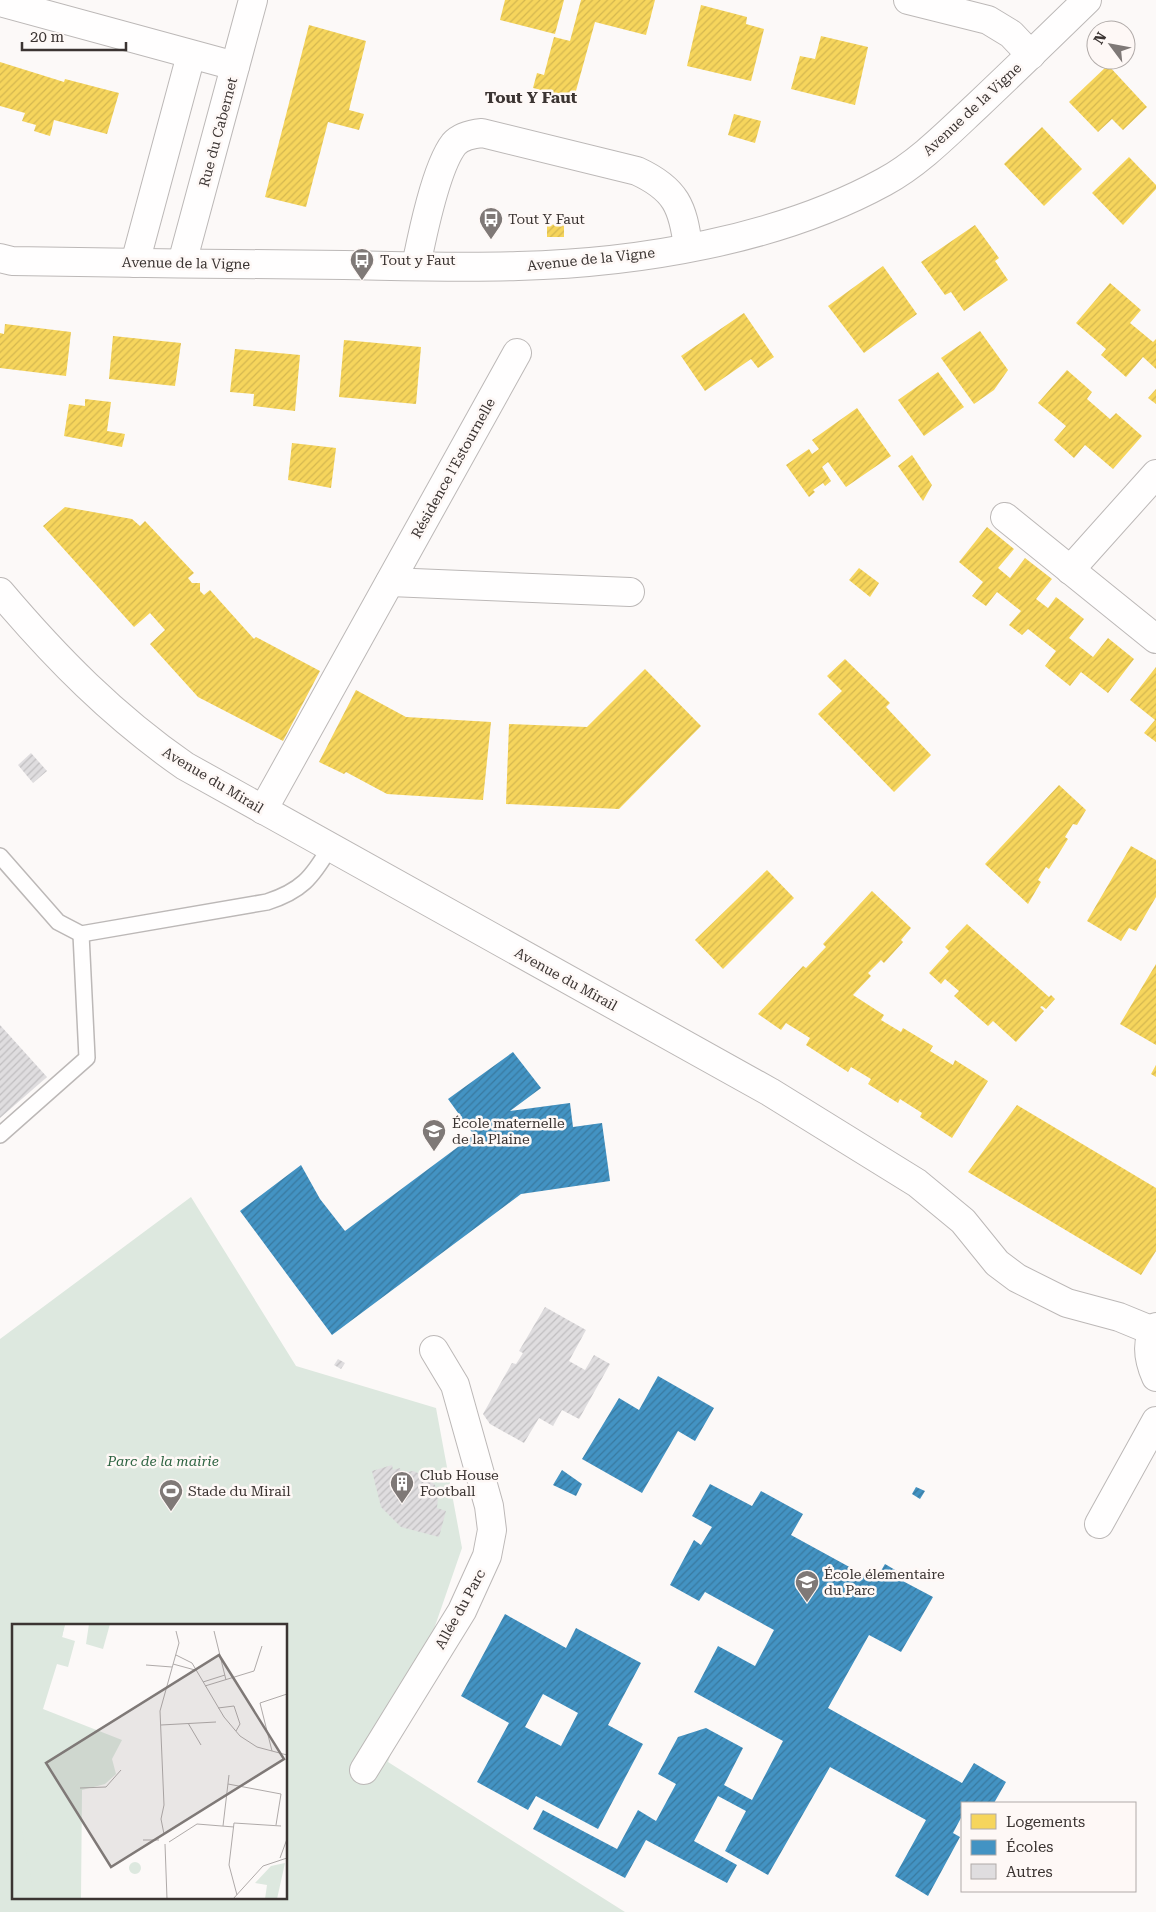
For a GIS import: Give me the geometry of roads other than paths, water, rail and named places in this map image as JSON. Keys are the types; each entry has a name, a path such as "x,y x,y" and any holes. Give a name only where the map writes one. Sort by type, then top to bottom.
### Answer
{"street":[{"name":"Rue du Cabernet","path":"182,263 253,0"},
{"path":"908,0 988,20 1011,34 1031,55"},
{"name":"Avenue de la Vigne","path":"4,262 517,266 570,264 688,247 748,234 804,217 885,181 940,140 1087,0"},
{"path":"0,2 235,66"},
{"path":"135,263 191,55"},
{"path":"416,266 444,162 455,143 467,135 482,133 637,171 652,178 678,202 684,217 688,247"},
{"name":"Résidence l'Estournelle","path":"263,810 516,353"},
{"path":"1070,570 1156,474"},
{"path":"1005,517 1156,639"},
{"path":"390,582 630,592"},
{"name":"Avenue du Mirail","path":"0,592 78,679 114,713 185,766 770,1092 917,1182 964,1221 997,1263 1017,1278 1067,1303 1155,1329"},
{"path":"1155,1329 1149,1346 1150,1362 1156,1377"},
{"name":"Allée du Parc","path":"364,1770 462,1611 488,1556 490,1538 489,1506 462,1404 448,1369 434,1350"},
{"path":"1100,1524 1156,1422"}],"lane":[{"path":"0,856 58,922 81,934 267,902 288,896 304,885 317,869 330,847"},
{"path":"0,1135 87,1058 81,934"}],"place":[{"name":"Tout Y Faut","path":"491,240"},
{"name":"Tout y Faut","path":"362,281"},
{"name":"École maternelle de la Plaine","path":"434,1152"},
{"name":"Club House Football","path":"402,1504"},
{"name":"Stade du Mirail","path":"171,1512"},
{"name":"École élementaire du Parc","path":"807,1603"}],"district":[{"name":"Tout Y Faut","path":"531,97"}],"park label":[{"name":"Parc de la mairie","path":"163,1461"}]}
